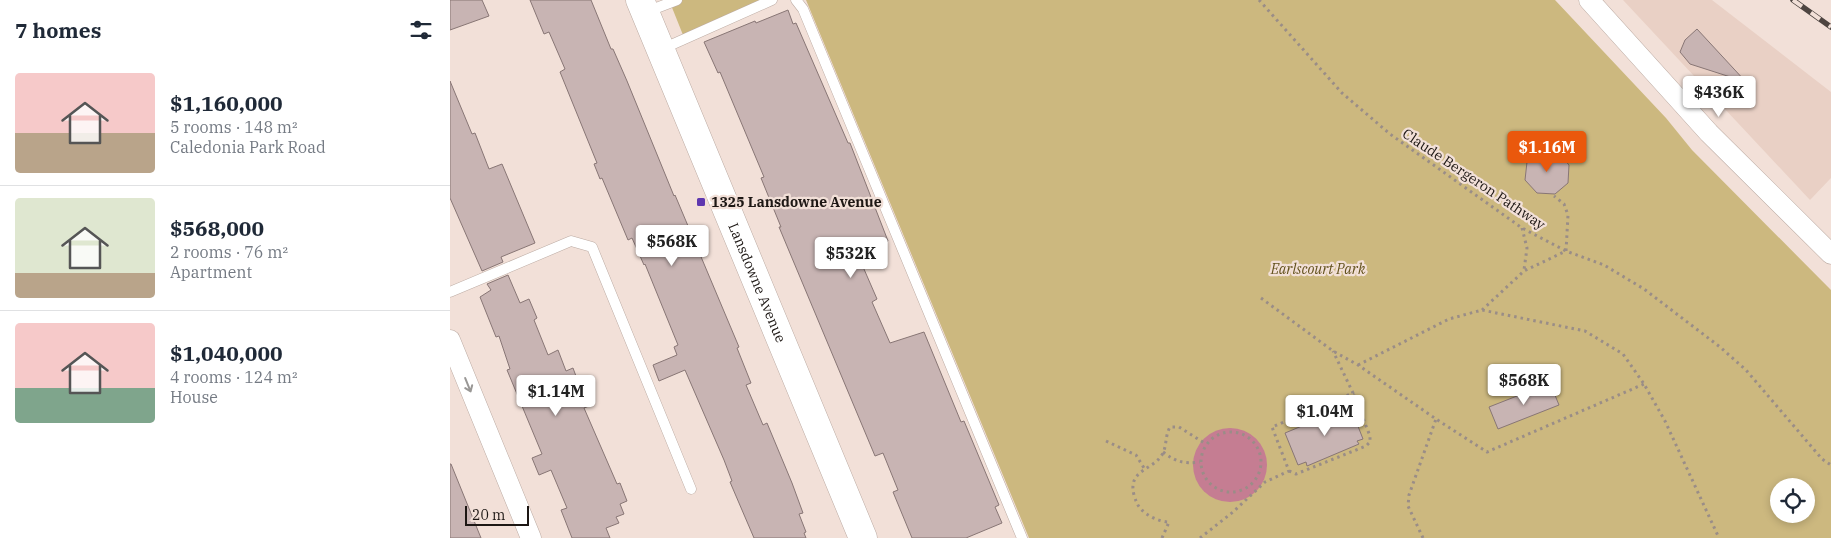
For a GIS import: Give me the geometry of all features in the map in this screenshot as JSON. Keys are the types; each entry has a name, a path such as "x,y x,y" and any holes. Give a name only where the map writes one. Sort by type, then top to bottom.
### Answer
{"street":[{"path":"1589,0 1709,133 1831,254"},
{"name":"Lansdowne Avenue","path":"643,6 863,538"},
{"path":"450,340 531,538"}],"lane":[{"path":"643,6 677,0"},
{"path":"661,50 772,0"},
{"path":"796,0 803,9 1022,538"},
{"path":"450,292 571,241 592,247 691,489"}],"path":[{"name":"Claude Bergeron Pathway","path":"1259,0 1349,99 1390,134 1522,228 1566,252 1604,265 1644,289 1720,347 1746,370 1816,452 1831,465"},
{"path":"1482,310 1524,271 1566,252 1568,215 1564,204 1554,196"},
{"path":"1522,228 1527,248 1524,271"},
{"path":"1262,298 1333,351 1358,365 1487,452 1644,384"},
{"path":"1358,365 1449,319 1482,310 1585,330 1623,354 1644,384 1665,421 1719,538"},
{"path":"1333,351 1353,393 1370,436 1370,442 1366,446 1296,474 1289,471 1272,427 1353,393"},
{"path":"1423,538 1408,506 1409,495 1436,419"},
{"path":"1162,538 1169,522 1164,522 1143,511 1137,504 1133,492 1133,483 1138,474 1159,458 1163,452 1165,435 1170,427 1178,426 1206,444"},
{"path":"1223,432 1234,432 1248,437 1258,448 1262,458 1261,469 1251,486 1242,491 1232,493 1214,488 1206,481 1200,462 1206,444 1223,432"},
{"path":"1106,441 1136,455 1144,468"},
{"path":"1163,452 1174,460 1191,464 1200,462"},
{"path":"1200,538 1233,512 1265,482 1289,471"},
{"path":"1257,478 1265,482"}],"shaded area":[{"path":"1623,0 1712,0 1831,92 1831,178 1810,200"},
{"path":"1230,428 1251,434 1261,444 1267,465 1261,486 1251,496 1230,502 1209,496 1199,486 1193,465 1199,444 1209,434"}],"green space":[{"path":"669,0 766,0 683,35"},
{"name":"Earlscourt Park","path":"806,0 1555,0 1666,118 1692,150 1831,290 1831,538 1029,538"}],"building":[{"path":"450,0 482,0 489,16 450,30"},
{"path":"530,0 591,0 739,347 737,348 751,383 746,385 763,425 767,423 792,483 803,513 799,514 806,532 804,533 806,538 754,538 730,482 732,481 724,460 685,370 659,381 653,365 677,355 674,347 678,345 645,264 632,238 628,240 602,178 600,179 594,164 597,163 560,72 565,69 549,32 544,34"},
{"path":"788,10 793,24 796,23 848,143 850,143 888,241 857,253 877,299 872,302 890,343 924,332 961,422 964,421 999,505 995,507 1002,523 966,538 912,538 893,492 898,490 883,453 875,456 779,227 781,227 761,178 764,177 720,72 718,73 704,42"},
{"path":"1697,29 1746,82 1690,64 1680,52 1685,40"},
{"path":"450,81 472,134 475,133 489,169 502,164 535,243 501,257 503,262 482,271 450,198"},
{"path":"1540,151 1558,152 1569,165 1568,183 1555,194 1537,193 1525,180 1527,162"},
{"path":"508,275 520,303 529,299 537,318 534,320 548,355 558,350 566,371 573,368 580,387 586,384 594,404 584,408 617,484 620,483 627,501 620,504 624,514 616,517 619,523 606,528 610,538 572,538 561,510 567,508 551,470 539,475 532,458 542,454 507,370 510,369 499,336 496,337 480,297 491,290 487,284"},
{"path":"1550,383 1559,405 1498,429 1489,407"},
{"path":"1350,406 1363,439 1357,441 1359,444 1307,466 1306,462 1298,465 1285,433"},
{"path":"451,464 481,538 450,538"}],"railway":[{"path":"1793,0 1831,27"}],"place":[{"name":"1325 Lansdowne Avenue","path":"701,202"}]}
